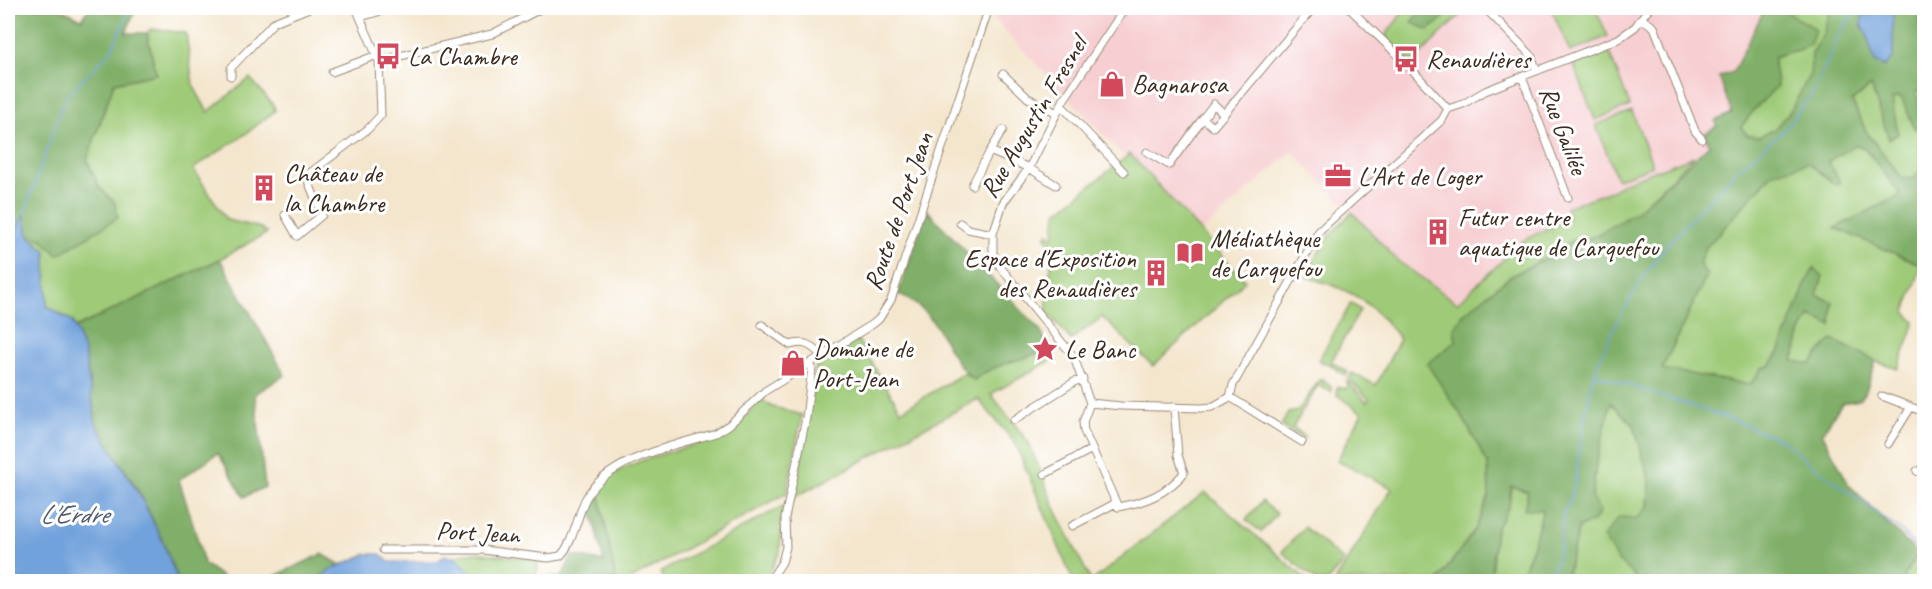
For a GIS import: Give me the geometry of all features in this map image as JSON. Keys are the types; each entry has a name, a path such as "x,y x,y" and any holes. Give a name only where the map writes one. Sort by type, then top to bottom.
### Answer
{"street":[{"path":"231,76 231,68 274,22 309,8"},
{"path":"285,215 297,236 322,215 306,176 368,129 381,115 378,58 356,8"},
{"path":"361,17 391,8"},
{"path":"332,72 378,58 492,34 542,8"},
{"name":"Route de Port Jean","path":"566,548 586,499 597,484 609,474 630,461 723,429 765,391 824,356 879,319 891,300 989,8"},
{"name":"Rue Augustin Fresnel","path":"1083,379 1074,357 1001,268 993,254 993,234 1003,203 1029,168 1061,105 1125,8"},
{"path":"1203,118 1213,127 1313,8"},
{"path":"1348,8 1393,50 1448,109"},
{"path":"1485,8 1531,56 1538,71"},
{"path":"1090,403 1121,406 1212,407 1230,397 1233,385 1319,231 1442,120 1448,109 1463,104 1485,91 1617,39 1628,33 1649,8"},
{"path":"1642,19 1654,27 1695,131 1702,140"},
{"path":"1003,74 1028,98 1057,113"},
{"name":"Rue Galilée","path":"1522,76 1568,198"},
{"path":"1147,152 1169,165 1214,104 1224,114"},
{"path":"1061,105 1124,172"},
{"path":"972,185 1003,130"},
{"path":"990,151 1029,168 1056,185"},
{"path":"960,223 968,229 993,234"},
{"path":"762,325 790,345 800,342 810,345 824,356"},
{"path":"769,582 782,562 786,547 785,518 806,418 811,363"},
{"path":"1014,420 1074,382 1083,379 1090,403 1083,422 1084,431 1118,507 1143,502 1160,495 1184,473 1178,455 1174,407"},
{"path":"1882,396 1924,412"},
{"path":"1230,397 1302,442"},
{"path":"1888,444 1911,406"},
{"path":"1045,474 1092,449"},
{"path":"1921,473 1924,464"},
{"path":"1072,526 1116,503"},
{"name":"Port Jean","path":"383,550 483,550 554,558 563,553 566,548"}],"shaded area":[{"path":"995,8 1765,8 1733,72 1732,114 1716,121 1717,126 1709,144 1694,156 1623,183 1614,190 1566,207 1569,218 1524,240 1457,303 1398,261 1292,151 1198,235 992,17"}],"green space":[{"path":"8,8 59,8 82,19 89,8 136,8 126,33 147,33 156,74 114,83 87,160 99,187 115,203 118,218 58,255 42,239 8,230"},
{"path":"1406,8 1467,8 1412,63 1385,36"},
{"path":"1422,8 1455,8 1429,30 1412,23"},
{"path":"1551,8 1595,8 1608,36 1570,52"},
{"path":"1765,8 1785,8 1791,15 1815,29 1810,45 1774,57 1777,86 1741,127 1747,135 1758,137 1774,129 1791,110 1810,74 1812,54 1824,32 1828,8 1871,8 1862,18 1861,25 1866,32 1875,62 1893,58 1891,19 1893,8 1924,8 1924,13 1918,22 1924,34 1924,89 1916,92 1923,123 1915,129 1901,97 1892,99 1898,134 1889,139 1871,86 1852,101 1867,133 1902,178 1915,178 1924,162 1924,259 1922,265 1835,228 1901,195 1865,148 1856,145 1828,161 1840,182 1836,185 1808,163 1773,173 1704,250 1699,264 1707,275 1662,369 1750,385 1762,368 1770,366 1779,353 1814,268 1823,276 1817,295 1833,302 1831,325 1810,316 1801,331 1793,361 1811,364 1833,340 1873,359 1875,363 1866,391 1859,400 1842,403 1822,433 1849,485 1918,554 1904,576 1905,581 1640,581 1617,560 1603,537 1619,517 1638,518 1648,506 1650,482 1634,425 1611,403 1596,464 1592,497 1600,512 1594,521 1579,527 1565,581 1519,581 1543,510 1524,509 1528,492 1511,486 1509,506 1496,529 1490,581 1438,581 1476,528 1489,496 1488,464 1463,418 1427,364 1456,341 1454,329 1463,314 1511,276 1558,252 1571,241 1593,237 1636,212 1709,145 1705,133 1717,126 1715,121 1732,113 1719,77 1733,72"},
{"path":"1772,8 1924,8 1924,78 1865,76 1817,161 1839,181 1827,161 1856,145 1865,148 1901,195 1835,228 1922,265 1905,312 1915,322 1898,369 1826,345 1811,364 1793,361 1801,331 1810,316 1831,325 1817,295 1815,268 1806,283 1779,353 1770,366 1762,368 1750,385 1662,369 1707,275 1699,264 1703,252 1539,262 1511,276 1495,290 1456,341 1463,418 1488,464 1489,496 1476,528 1438,581 1335,581 1392,488 1337,461 1362,413 1337,395 1337,387 1346,389 1347,381 1367,402 1369,399 1349,379 1352,373 1376,385 1400,339 1379,315 1359,298 1306,277 1330,235 1352,212 1398,261 1457,303 1524,240 1569,218 1566,207 1614,190 1623,183 1694,156 1636,212 1608,230 1633,218 1713,142 1740,106"},
{"path":"151,29 186,33 193,85 208,112 250,78 274,106 275,111 247,133 193,169 227,220 261,228 267,233 220,259 75,328 72,321 47,306 46,251 28,235 42,239 115,203 99,187 87,160 114,83 156,74 147,33"},
{"path":"1608,49 1630,106 1595,120 1573,63"},
{"path":"1871,86 1889,139 1898,134 1891,99 1901,96 1915,129 1923,123 1916,91 1924,89 1924,162 1915,178 1902,178 1867,133 1852,101"},
{"path":"1632,111 1653,166 1617,179 1596,125"},
{"path":"1130,154 1245,281 1153,366 1102,317 1071,340 1046,311 1053,246 1047,240 1046,235 1048,233 1054,238 1056,213"},
{"path":"927,210 1039,329 1047,343 1045,350 999,366 974,380 961,367 928,315 898,294"},
{"path":"220,259 285,375 255,394 265,487 244,497 218,453 179,480 204,564 228,581 178,581 142,497 96,424 84,350 75,328"},
{"path":"1351,303 1360,310 1331,362 1348,372 1346,376 1329,364 1318,361"},
{"path":"858,340 901,411 964,373 974,380 999,366 1045,350 1047,343 1050,361 991,394 1029,443 1053,504 1091,581 1074,581 1072,578 1015,443 978,399 793,498 816,367"},
{"path":"1320,379 1331,386 1331,392 1318,385 1293,427 1305,437 1304,439 1281,426 1288,413 1298,411"},
{"path":"762,399 770,406 802,415 787,493 627,581 616,581 598,487 611,476 641,461 726,432"},
{"path":"1610,402 1634,425 1650,481 1648,506 1638,518 1617,560 1640,581 1565,582 1579,527 1594,521 1600,512 1592,497 1596,464"},
{"path":"1511,485 1528,492 1543,510 1519,581 1490,582 1496,529 1509,506"},
{"path":"598,487 616,581 532,581 531,577 562,577 572,555 604,562 591,507"},
{"path":"1205,492 1308,581 1092,581"},
{"path":"1262,501 1277,514 1261,532 1246,520"},
{"path":"783,506 780,552 765,581 665,581 660,572"},
{"path":"1304,527 1344,561 1327,581 1317,581 1282,552"},
{"path":"467,553 539,560 536,577 531,577 532,581 480,582 453,557"},
{"path":"322,554 341,565 315,581 262,582"},
{"path":"1918,554 1924,559 1924,581 1905,581 1904,576"}],"water":[{"path":"1871,8 1893,8 1893,58 1885,67 1875,62 1866,32 1861,25 1862,18"},
{"name":"L'Erdre","path":"24,214 28,235 46,251 47,306 72,321 84,350 96,424 141,497 163,542 178,581 8,581 8,238 13,236"},
{"path":"366,554 380,554 389,562 438,561 445,555 457,559 480,581 315,581 332,569"}],"waterway":[{"path":"24,214 65,98 111,51 130,8"},
{"path":"1546,582 1557,560 1564,510 1570,502 1574,487 1583,424 1594,374 1612,332 1642,279 1666,246 1736,171 1785,129 1814,91 1843,28 1857,8"},
{"path":"1595,374 1722,416 1784,441 1808,462 1901,531 1924,557"}],"place":[{"name":"La Chambre","path":"388,56"},
{"name":"Renaudières","path":"1406,59"},
{"name":"Bagnarosa","path":"1112,84"},
{"name":"L'Art de Loger","path":"1338,176"},
{"name":"Château de la Chambre","path":"264,188"},
{"name":"Futur centre aquatique de Carquefou","path":"1438,232"},
{"name":"Médiathèque de Carquefou","path":"1190,253"},
{"name":"Espace d'Exposition des Renaudières","path":"1156,273"},
{"name":"Le Banc","path":"1045,349"},
{"name":"Domaine de Port-Jean","path":"793,363"}]}
